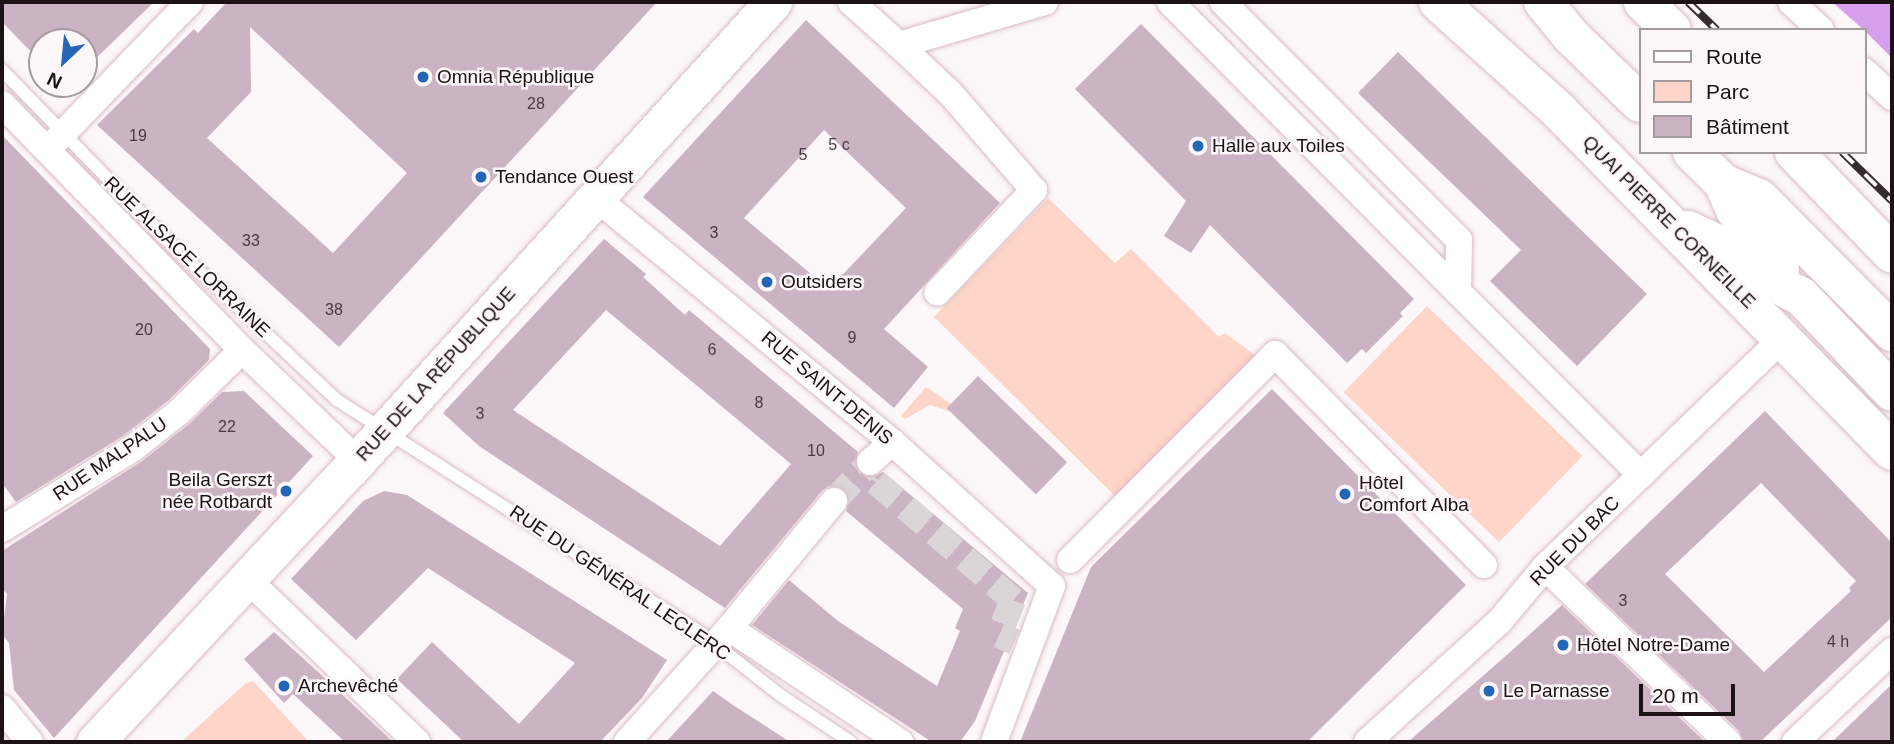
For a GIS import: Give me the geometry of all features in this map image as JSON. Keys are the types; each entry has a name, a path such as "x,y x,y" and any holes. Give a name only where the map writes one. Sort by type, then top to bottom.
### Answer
{"main road":[{"name":"QUAI PIERRE CORNEILLE","path":"1438,2 1528,81 1892,451"},
{"path":"1468,2 1528,81"},
{"path":"1528,2 1571,36 1638,101"},
{"path":"1543,2 1571,36"},
{"path":"1643,2 1670,28"},
{"path":"1694,154 1723,183 1735,210 1801,296 1892,392"},
{"path":"1796,154 1892,254"},
{"path":"1723,183 1759,198 1892,332"},
{"path":"1662,217 1753,260 1787,290 1801,296"}],"street":[{"path":"55,142 190,2"},
{"name":"RUE DE LA RÉPUBLIQUE","path":"95,742 384,432 773,2"},
{"path":"851,2 907,43 1034,190 937,293"},
{"path":"907,43 1045,2"},
{"path":"1170,2 1641,475"},
{"path":"1223,2 1459,240 1458,292"},
{"path":"1791,2 1819,28"},
{"path":"1866,73 1892,97"},
{"name":"RUE ALSACE LORRAINE","path":"2,104 55,142 242,350 358,460"},
{"name":"RUE SAINT-DENIS","path":"595,197 892,442 1052,586 994,742"},
{"name":"RUE DU BAC","path":"1367,742 1499,622 1545,567 1783,338"},
{"name":"RUE MALPALU","path":"2,529 132,449 179,412 242,350"},
{"path":"1070,560 1275,354 1484,565"},
{"path":"870,462 892,442"},
{"path":"627,742 722,636 835,501"},
{"path":"1545,567 1728,742"},
{"path":"247,579 417,742"},
{"name":"RUE DU GÉNÉRAL LECLERC","path":"722,636 900,742"},
{"path":"1795,742 1892,651"},
{"path":"2,708 30,742"}],"lane":[{"name":"RUE ALSACE LORRAINE","path":"2,70 55,142 174,247 337,400 384,432"},
{"name":"RUE DU GÉNÉRAL LECLERC","path":"384,432 722,636 780,695 852,742"}],"green space":[{"path":"1048,198 1115,263 1131,249 1219,337 1225,333 1263,361 1120,501 934,317"},
{"path":"1427,306 1582,456 1499,542 1344,392"},
{"path":"926,387 956,407 951,412 930,405 905,419 901,416"},
{"path":"253,681 309,742 181,742 246,683"}],"shaded area":[{"path":"1832,2 1892,2 1892,58 1866,32 1866,28 1862,28"}],"building":[{"path":"2,2 154,2 98,56 98,28 28,28 28,49 2,22"},
{"path":"222,2 657,2 339,347 97,125 194,29 198,33 225,4","holes":["250,27 407,173 333,253 207,138 251,92"]},
{"path":"806,20 1000,203 884,329 928,367 894,408 643,197","holes":["824,130 906,208 829,289 744,218"]},
{"name":"Halle aux Toiles","path":"1141,24 1414,299 1400,313 1403,316 1366,353 1362,349 1347,363 1210,225 1191,253 1164,236 1186,201 1075,89"},
{"path":"1398,52 1647,294 1577,366 1490,281 1521,250 1358,93"},
{"path":"2,135 210,349 209,360 169,400 123,436 16,502 2,483"},
{"path":"604,239 646,274 643,277 685,315 689,310 858,452 855,465 859,473 873,477 883,472 1028,593 975,721 960,742 932,742 752,625 789,580 838,621 937,686 960,631 955,628 963,609 846,511 849,496 843,488 829,486 822,491 725,608 479,446 443,413","holes":["606,310 791,464 720,546 513,410"]},
{"path":"978,376 1067,462 1036,495 947,408"},
{"path":"1272,389 1466,585 1307,742 1020,742 1091,567"},
{"path":"244,391 313,456 54,738 14,690 9,643 2,634 7,594 2,588 2,551 142,461 189,424 222,392"},
{"path":"1765,411 1892,543 1892,617 1760,742 1743,742 1739,731 1585,584","holes":["1761,483 1856,581 1849,588 1851,591 1764,672 1665,574"]},
{"path":"384,491 407,495 667,660 642,698 600,742 464,742 397,679 432,642 519,724 575,663 428,568 356,640 291,579 363,501"},
{"path":"1562,605 1705,742 1408,742 1518,645"},
{"path":"274,632 393,742 345,742 293,694 284,703 244,659"},
{"path":"1892,684 1892,742 1832,742"},
{"path":"713,691 733,705 790,742 666,742"}],"tunnel":[{"path":"834,501 870,462"},
{"path":"878,479 876,482 1013,600 999,635 1015,642"}],"railway":[{"path":"1688,2 1715,28"},
{"path":"1844,154 1892,201"}],"place":[{"name":"Omnia République","path":"423,77"},
{"name":"Halle aux Toiles","path":"1198,146"},
{"name":"Tendance Ouest","path":"481,177"},
{"name":"Outsiders","path":"767,282"},
{"name":"Beila Gerszt née Rotbardt","path":"286,491"},
{"name":"Hôtel Comfort Alba","path":"1345,494"},
{"name":"Hôtel Notre-Dame","path":"1563,645"},
{"name":"Archevêché","path":"284,686"},
{"name":"Le Parnasse","path":"1489,691"}]}
